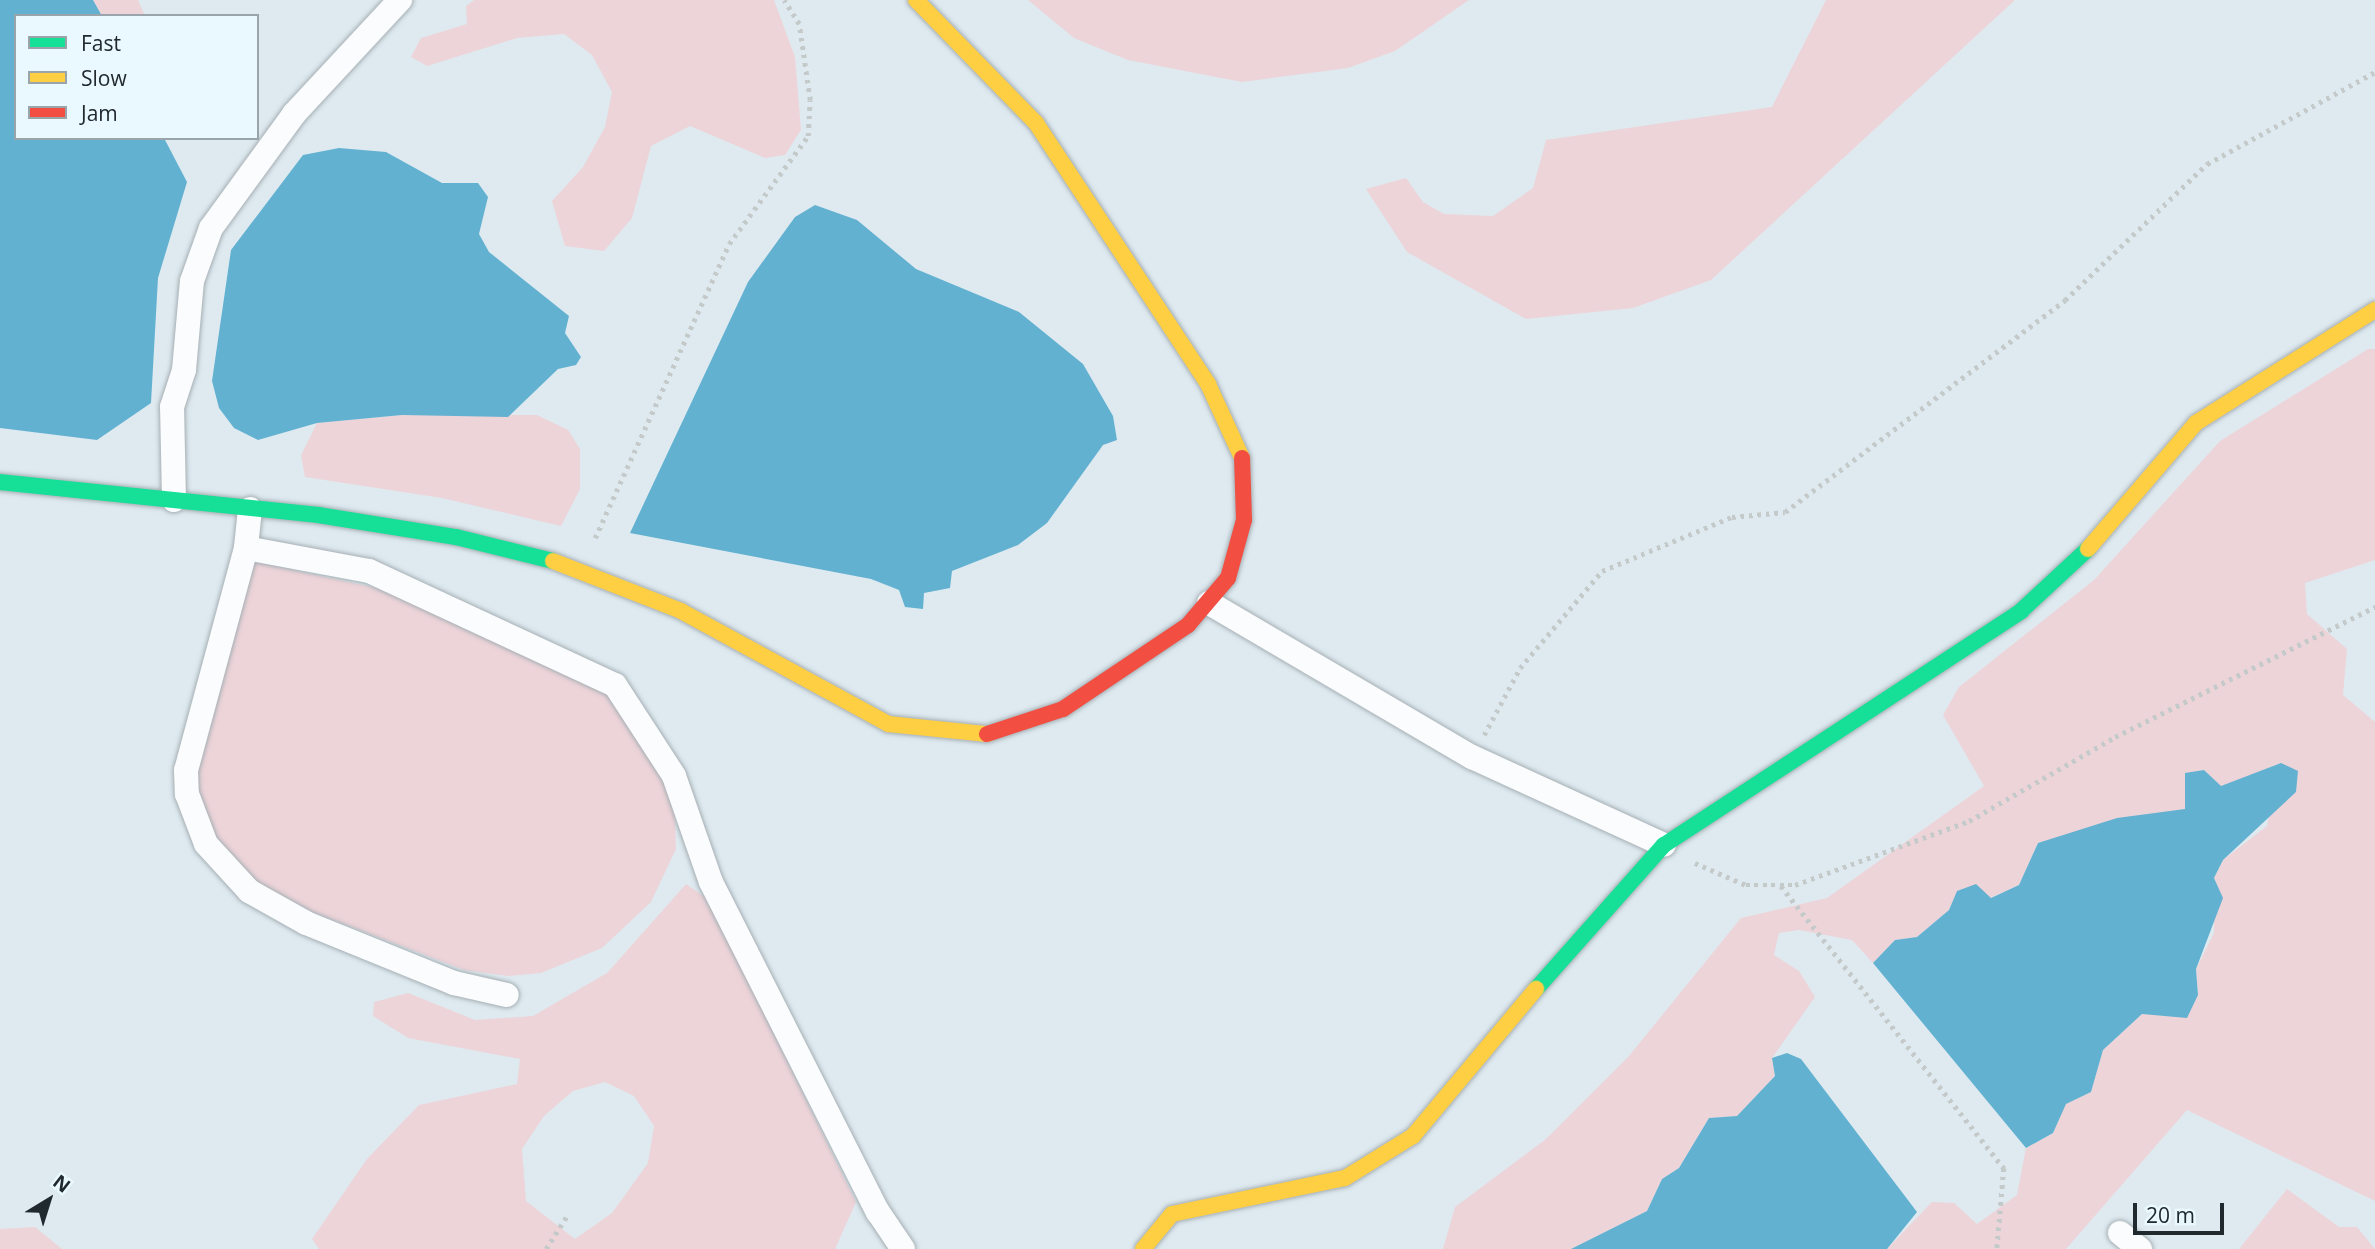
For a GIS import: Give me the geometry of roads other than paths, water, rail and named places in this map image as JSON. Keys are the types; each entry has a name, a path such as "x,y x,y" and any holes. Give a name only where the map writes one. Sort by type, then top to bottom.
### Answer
{"street":[{"path":"174,500 172,407 184,370 192,281 211,228 294,114 400,0"},
{"path":"0,482 250,509 456,537 581,568 681,611 888,724 961,736 1001,733 1063,709 1154,649 1209,603 1228,578 1244,520 1242,453 1228,421 1036,123 916,0"},
{"path":"1143,1249 1172,1214 1345,1178 1413,1136 1609,901 1664,845 2021,611 2095,543 2196,423 2375,310"},
{"path":"250,509 246,548 186,770 190,804 206,844 249,891 306,923 454,983 507,995"},
{"path":"246,548 369,571 615,685 674,776 711,882 878,1212 903,1249"},
{"path":"1209,603 1472,757 1664,845"},
{"path":"2120,1233 2140,1249"}],"water":[{"path":"0,0 93,0 101,14 14,14 14,140 165,140 187,182 158,278 151,403 97,440 0,428"},
{"path":"339,148 386,152 442,183 478,183 488,197 479,234 489,252 569,316 565,333 581,357 576,365 558,369 508,417 402,415 317,423 258,440 234,428 219,408 212,381 231,250 303,155"},
{"path":"815,205 857,220 916,269 1019,312 1083,364 1113,416 1117,440 1103,445 1047,523 1018,545 952,571 950,588 924,593 923,609 905,607 899,590 871,579 630,533 748,282 795,217"},
{"path":"2281,763 2298,771 2296,792 2223,860 2214,878 2223,898 2196,969 2198,995 2187,1018 2142,1014 2103,1050 2091,1092 2066,1104 2053,1133 2026,1148 1873,963 1895,940 1917,937 1949,910 1957,891 1976,884 1991,898 2019,885 2038,843 2117,818 2185,809 2185,773 2204,770 2221,786"},
{"path":"1787,1053 1801,1059 1917,1212 1887,1249 1571,1249 1647,1211 1662,1179 1679,1168 1709,1118 1737,1116 1775,1076 1772,1058"}]}
